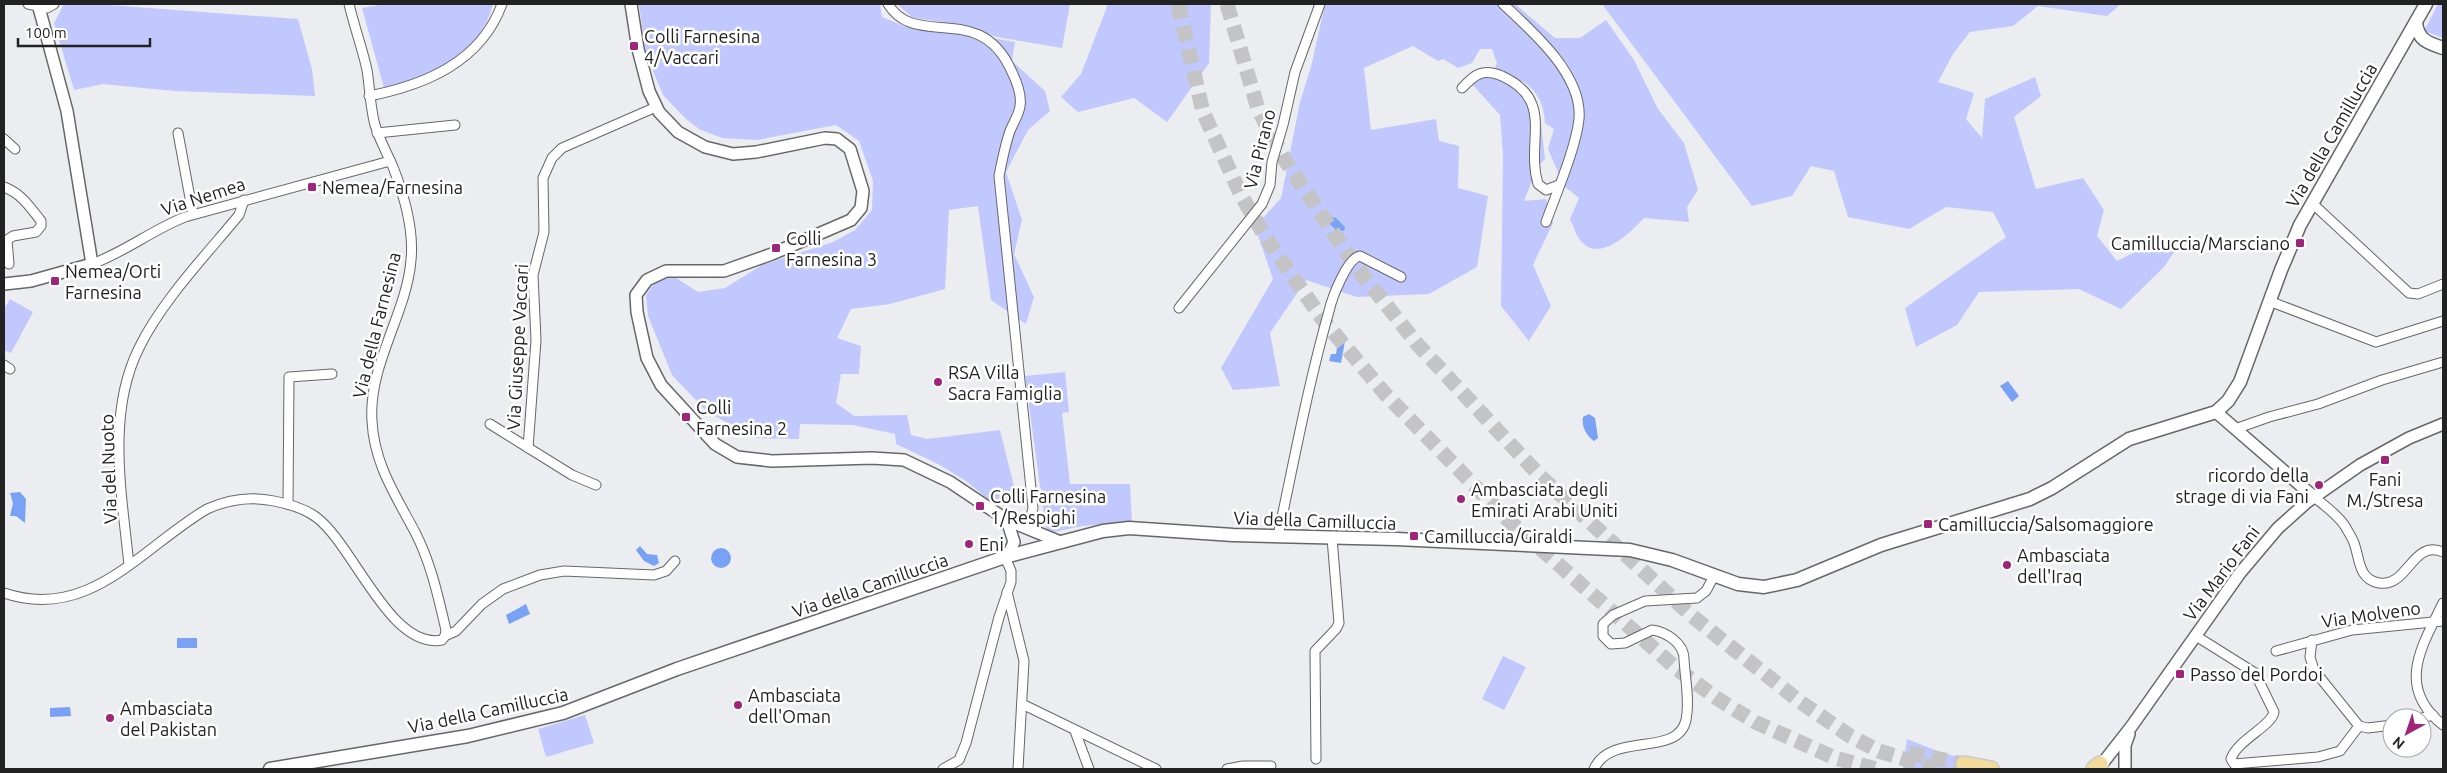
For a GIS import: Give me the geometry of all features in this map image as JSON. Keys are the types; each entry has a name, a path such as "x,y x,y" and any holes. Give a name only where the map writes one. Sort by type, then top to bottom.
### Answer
{"highway":[{"path":"1964,764 1991,769"}],"main road":[{"name":"Via della Camilluccia","path":"270,769 317,765 468,736 563,713 677,669 1006,556 1102,531 1129,528 1233,535 1638,550 1714,576 1756,587 1772,586 1797,580 1880,545 2030,499 2052,488 2129,439 2216,412 2228,401 2240,382 2269,301 2312,203 2426,4"},
{"path":"2416,23 2419,35 2426,42 2443,48"},
{"name":"Via della Camilluccia","path":"2399,52 2415,42 2426,42"}],"street":[{"path":"54,4 49,8 35,5 67,110 92,264"},
{"path":"348,4 366,65 369,96 416,84 452,67 482,39 493,23 502,4"},
{"path":"630,4 641,62 656,106 671,126 686,138 720,152 750,153 825,138 837,139 850,149 863,191 861,208 850,220 772,254 724,271 666,272 647,280 636,295 636,312 647,358 661,385 715,444 737,457 772,461 872,458 904,460 950,482 1007,520 1024,525 1058,541"},
{"path":"888,4 898,16 912,24 964,30 988,39 1004,56 1019,94 1020,106 1010,131 999,176 1033,508 1031,516 1024,525"},
{"name":"Via Pirano","path":"1179,308 1262,204 1270,185 1272,162 1295,72 1320,4"},
{"path":"1503,4 1547,48 1568,76 1576,93 1578,124 1546,222"},
{"path":"1462,88 1475,75 1486,71 1496,73 1521,86 1531,100 1536,116 1534,166 1538,184 1546,190 1559,185"},
{"name":"Via della Farnesina","path":"369,96 378,133 390,160 411,235 411,260 373,394 372,427 384,474 415,532 431,569 446,630 445,636"},
{"name":"Via Giuseppe Vaccari","path":"528,448 536,340 533,275 544,232 543,184 546,170 552,158 562,148 656,106"},
{"path":"378,133 456,125"},
{"path":"178,133 193,214"},
{"path":"4,139 15,149"},
{"name":"Via Nemea","path":"4,284 31,281 92,264 125,250 158,229 193,214 390,160"},
{"path":"4,187 17,192 41,221 41,226 36,232 13,236 7,240 9,264"},
{"name":"Via del Nuoto","path":"129,565 119,431 122,402 132,365 153,322 239,215 244,200"},
{"path":"2312,203 2409,293 2418,294 2443,284"},
{"path":"1278,536 1329,309 1346,268 1353,259 1360,256 1401,277"},
{"path":"2269,301 2373,342 2443,320"},
{"path":"2235,430 2318,404 2382,380 2443,362"},
{"path":"288,504 289,377 332,374"},
{"path":"2216,412 2344,525 2354,542 2361,569 2372,581 2384,583 2394,581 2421,553 2431,550 2443,552"},
{"path":"490,424 572,475 596,486"},
{"name":"Via Mario Fani","path":"2131,728 2240,573 2264,544 2295,512 2314,497 2376,456 2443,424"},
{"path":"4,593 28,600 68,597 96,587 196,516 221,503 251,498 288,504 309,512 330,530 395,621 405,631 419,638 431,640 440,641 445,636 456,631 490,598 520,581 551,572 564,571 654,576 666,571 675,561"},
{"path":"943,769 956,762 962,755 1007,592 1011,575 1006,556 1014,542 1007,520"},
{"path":"1316,759 1315,651 1336,629 1339,623 1332,538"},
{"path":"1594,769 1601,758 1611,751 1671,738 1682,729 1687,713 1684,655 1678,645 1667,636 1652,630 1625,643 1611,644 1603,636 1601,630 1604,622 1613,615 1645,601 1694,599 1706,591 1714,576"},
{"path":"1007,592 1023,655 1018,769"},
{"path":"2443,603 2438,621 2417,660 2415,675 2420,695 2433,715 2443,724"},
{"name":"Via Molveno","path":"2276,650 2352,630 2438,621"},
{"path":"2196,636 2255,672 2274,712 2272,718 2244,740 2235,751 2231,759 2234,764 2318,757 2340,751 2359,726"},
{"path":"2312,640 2310,657 2314,670 2359,726 2368,728 2382,726"},
{"path":"1022,704 1156,769"},
{"path":"2097,768 2131,728"},
{"path":"2125,765 2125,745 2131,728"},
{"path":"1075,731 1088,769"},
{"path":"2110,752 2118,752 2125,765"},
{"path":"1227,769 1243,766 1271,766"}],"shaded area":[{"path":"64,4 96,4 298,19 312,69 315,96 174,91 103,84 74,90 54,23"},
{"path":"386,4 493,4 487,22 478,37 452,61 419,77 384,88 362,8"},
{"path":"639,4 880,4 882,17 904,26 951,31 1015,42 1012,61 1045,91 1050,111 1028,130 1006,172 1022,220 1014,254 1034,297 1026,324 991,300 978,206 949,210 945,289 890,304 851,309 837,338 861,346 859,374 841,374 836,403 854,416 907,415 911,435 927,439 1000,430 1018,502 989,500 966,481 938,464 896,444 895,434 853,425 800,424 799,439 756,438 707,412 672,375 648,316 646,295 656,281 673,276 698,292 725,288 762,265 833,242 855,230 872,210 873,181 859,141 836,125 757,140 722,138 699,129 686,119 663,95 646,54"},
{"path":"897,4 1070,4 1062,48 997,37 960,24 913,18"},
{"path":"1108,4 1211,4 1209,63 1167,122 1134,98 1078,112 1061,97 1081,74"},
{"path":"1325,4 1515,4 1555,38 1580,38 1606,20 1634,60 1658,109 1684,143 1698,190 1687,207 1689,222 1644,218 1622,239 1612,244 1594,249 1585,245 1578,237 1570,219 1579,198 1564,186 1548,149 1554,129 1545,123 1542,104 1536,94 1522,81 1518,93 1539,107 1545,159 1538,166 1524,201 1546,199 1553,223 1533,265 1551,306 1529,341 1501,306 1503,156 1500,115 1469,81 1494,71 1497,63 1492,49 1480,49 1472,63 1458,68 1443,59 1438,61 1413,46 1364,68 1371,130 1436,119 1439,141 1459,146 1458,188 1488,196 1477,267 1429,294 1357,297 1306,280 1270,333 1280,386 1233,390 1221,368 1273,279 1255,227 1281,198 1300,102 1311,67"},
{"path":"1602,4 2121,4 2107,16 2038,6 2013,26 1970,32 1953,54 1938,82 1974,93 1966,119 1982,138 1985,99 2035,77 2041,96 2014,117 2036,189 2083,178 2104,210 2097,236 2117,261 2147,246 2177,248 2164,267 2121,309 2079,289 1979,292 1957,325 1916,347 1905,308 2006,237 1993,212 1946,207 1909,229 1848,217 1834,171 1811,166 1792,196 1752,206"},
{"path":"2438,4 2443,4 2443,38 2427,32 2425,29"},
{"path":"1326,216 1336,218 1345,227 1344,231 1340,230 1335,235 1335,229 1325,219"},
{"path":"10,299 33,312 11,353 4,350 4,309"},
{"path":"1338,340 1345,341 1341,363 1329,361 1331,354 1336,354"},
{"path":"1065,372 1069,412 1062,413 1070,484 1130,484 1132,522 1082,526 1054,532 1046,530 1025,376"},
{"path":"2008,381 2019,396 2012,402 2000,386"},
{"path":"1589,414 1595,418 1598,438 1594,441 1587,434 1583,424 1583,417"},
{"path":"20,492 26,499 25,523 16,516 10,516 13,503 10,493"},
{"path":"640,546 647,554 657,555 659,563 654,566 644,561 636,550"},
{"path":"721,548 728,551 731,558 728,565 721,568 714,565 711,558 714,551"},
{"path":"526,604 530,614 509,624 506,615"},
{"path":"177,638 197,638 197,648 177,648"},
{"path":"1503,656 1526,667 1504,710 1482,699"},
{"path":"70,707 71,716 50,717 50,708"},
{"path":"585,715 594,743 546,757 538,729"},
{"path":"1907,739 1940,752 1965,759 1967,769 1903,769"}],"tunnel":[{"path":"1178,4 1203,112 1241,195 1266,238 1323,320 1387,396 1507,519 1677,669 1718,699 1755,722 1835,758 1876,769"},
{"path":"1227,4 1258,109 1285,160 1354,264 1418,345 1540,476 1692,616 1799,701 1850,736 1879,751 1936,769"},
{"path":"1909,753 1964,764"}],"place":[{"name":"Colli Farnesina 4/Vaccari","path":"634,46"},
{"name":"Nemea/Farnesina","path":"312,187"},
{"name":"Camilluccia/Marsciano","path":"2300,243"},
{"name":"Colli Farnesina 3","path":"776,248"},
{"name":"Nemea/Orti Farnesina","path":"55,281"},
{"name":"RSA Villa Sacra Famiglia","path":"938,382"},
{"name":"Colli Farnesina 2","path":"686,417"},
{"name":"Fani M./Stresa","path":"2385,460"},
{"name":"ricordo della strage di via Fani","path":"2319,485"},
{"name":"Ambasciata degli Emirati Arabi Uniti","path":"1461,499"},
{"name":"Colli Farnesina 1/Respighi","path":"980,506"},
{"name":"Camilluccia/Salsomaggiore","path":"1928,524"},
{"name":"Camilluccia/Giraldi","path":"1414,536"},
{"name":"Eni","path":"969,544"},
{"name":"Ambasciata dell'Iraq","path":"2007,565"},
{"name":"Passo del Pordoi","path":"2180,674"},
{"name":"Ambasciata dell'Oman","path":"738,705"},
{"name":"Ambasciata del Pakistan","path":"110,718"}]}
